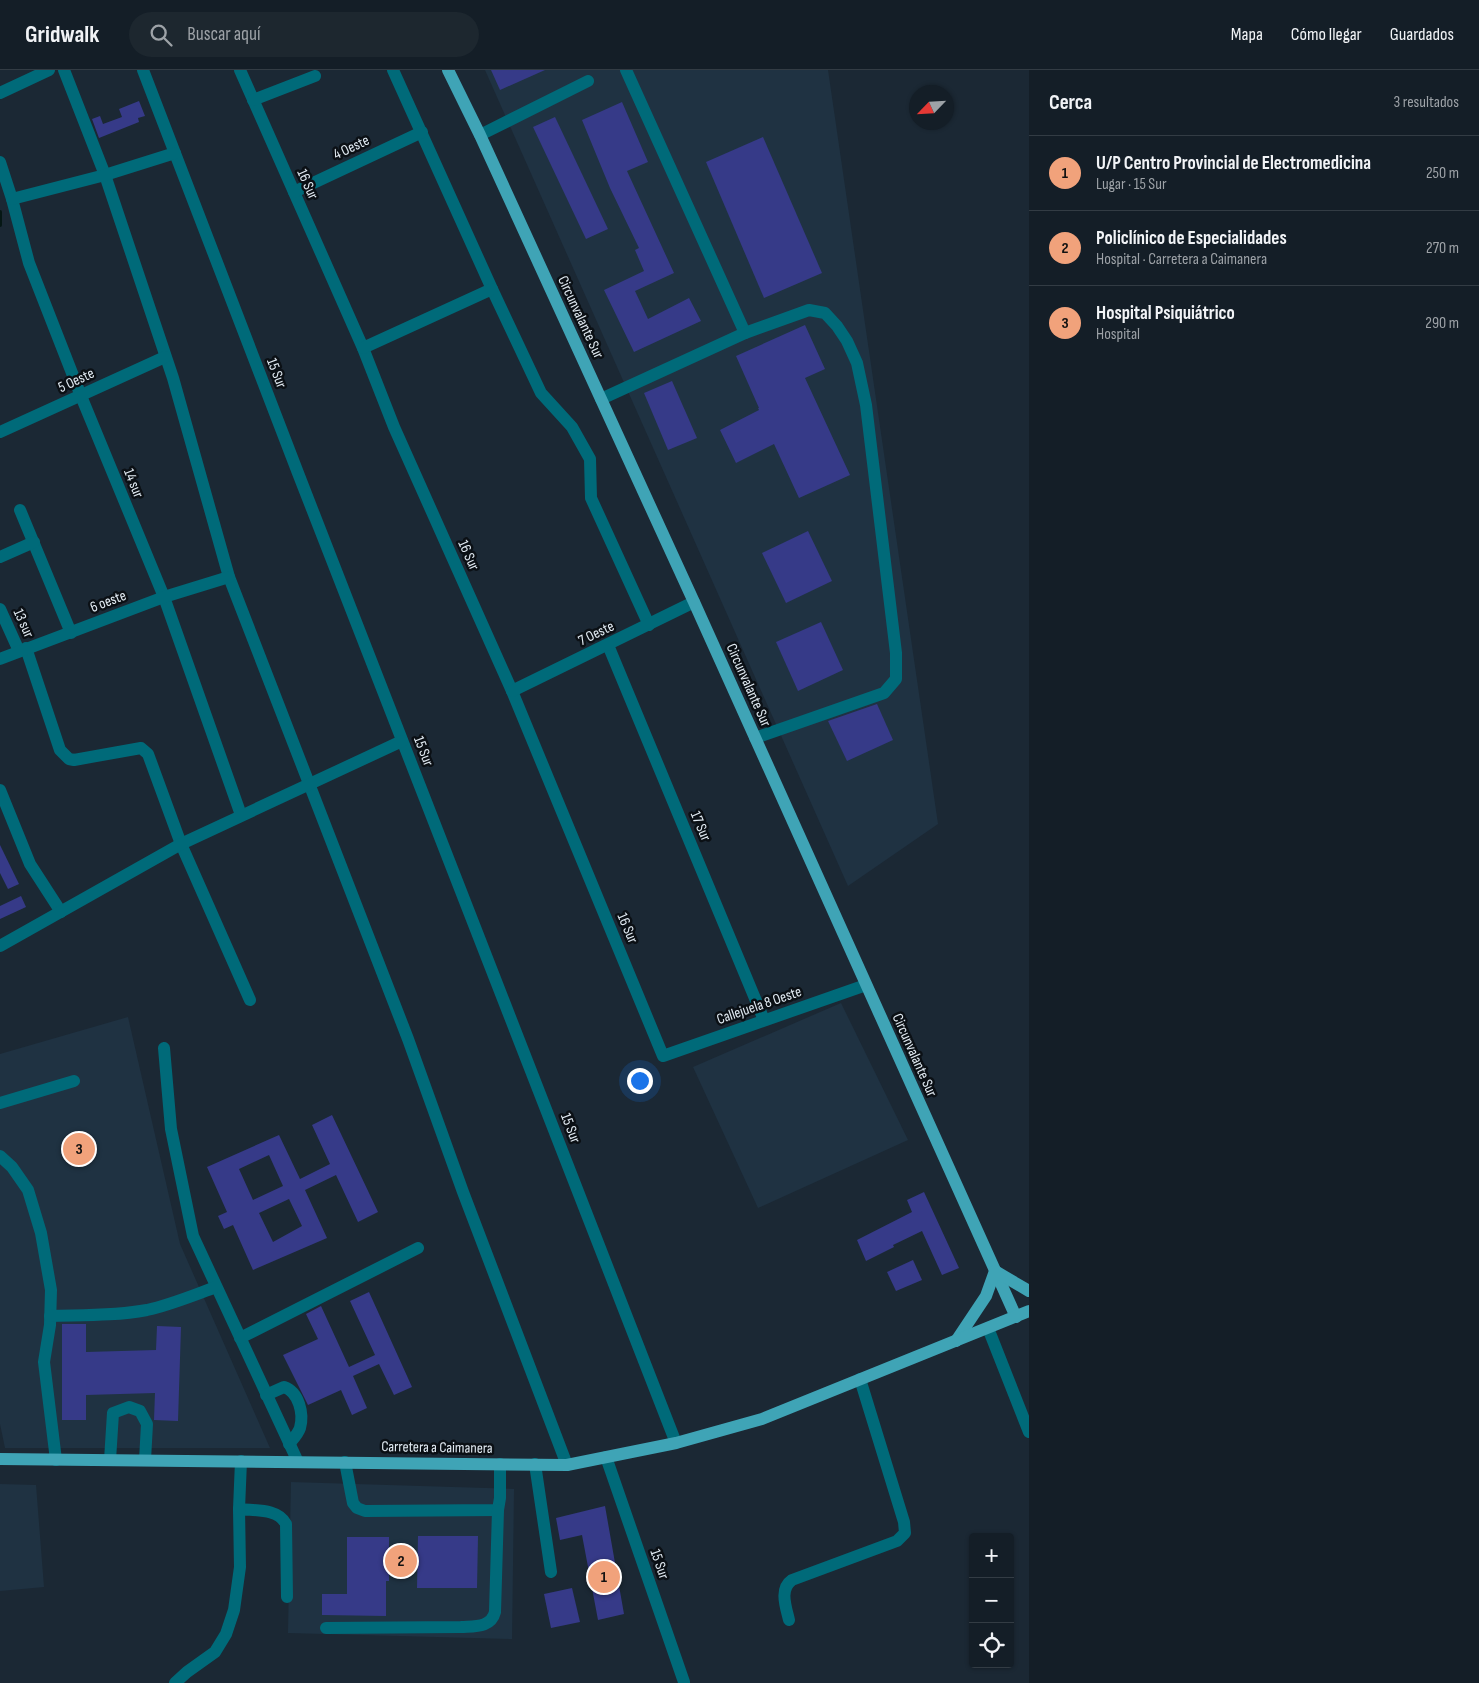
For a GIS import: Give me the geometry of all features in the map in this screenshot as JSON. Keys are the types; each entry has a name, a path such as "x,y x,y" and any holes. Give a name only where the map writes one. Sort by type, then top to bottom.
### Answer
{"main road":[{"name":"Circunvalante Sur","path":"448,70 480,135 694,602 1016,1316"},
{"path":"956,1340 986,1296 995,1271 1029,1291"},
{"name":"Carretera a Caimanera","path":"0,1459 567,1465 676,1443 762,1419 1029,1311"}],"street":[{"path":"0,93 49,70"},
{"path":"64,70 105,175 164,357 173,378 229,577 408,1039 463,1192 567,1465"},
{"name":"15 Sur","path":"143,70 676,1443"},
{"name":"16 Sur","path":"240,70 363,348 394,427 512,691 663,1056"},
{"path":"393,70 492,289 542,393 572,427 590,458 591,498 648,625"},
{"path":"626,70 745,333"},
{"path":"253,100 315,76"},
{"path":"480,135 588,81"},
{"name":"4 Oeste","path":"294,192 422,132"},
{"path":"12,199 105,175 175,154"},
{"name":"14 sur","path":"0,162 29,263 81,396 164,597 242,815"},
{"path":"363,348 492,289"},
{"path":"601,399 745,333 809,310 825,313 837,326 857,363 866,405 896,653 896,679 884,693 755,738"},
{"name":"5 Oeste","path":"0,432 164,357"},
{"path":"20,510 71,633"},
{"path":"0,557 34,542"},
{"name":"6 oeste","path":"0,658 164,597 229,577"},
{"name":"7 Oeste","path":"512,691 694,602"},
{"name":"13 sur","path":"0,609 23,650 60,750 69,759 74,760 142,748 148,754 181,844"},
{"name":"17 Sur","path":"608,645 764,1020"},
{"path":"0,946 181,844 402,741"},
{"path":"0,790 30,864 61,912"},
{"path":"181,844 250,1000"},
{"name":"Callejuela 8 Oeste","path":"663,1056 866,985"},
{"path":"164,1048 171,1129 193,1236 298,1462"},
{"path":"0,1103 74,1081"},
{"path":"0,1156 12,1167 28,1190 41,1233 51,1290 50,1316 44,1362 56,1460"},
{"path":"240,1338 418,1248"},
{"path":"50,1316 146,1310 216,1287"},
{"path":"988,1328 1029,1432"},
{"path":"789,1620 784,1594 787,1583 897,1541 905,1533 904,1522 860,1379"},
{"path":"266,1394 284,1387 290,1389 298,1403 302,1420 299,1430 289,1444"},
{"path":"110,1460 113,1413 129,1407 140,1411 147,1424 145,1460"},
{"name":"15 Sur","path":"606,1457 684,1682"},
{"path":"176,1683 187,1672 215,1652 226,1634 234,1610 240,1567 239,1509 241,1461"},
{"path":"345,1462 353,1503 357,1508 365,1511 498,1510"},
{"path":"326,1628 469,1626 492,1621 495,1612 500,1464"},
{"path":"535,1464 551,1572"},
{"path":"239,1509 275,1513 282,1517 286,1524 287,1597"}],"shaded area":[{"path":"485,70 828,70 938,824 848,886"},
{"path":"841,1003 908,1140 758,1208 693,1067"},
{"path":"128,1017 180,1244 270,1448 5,1448 0,1424 0,1054"},
{"path":"291,1482 514,1489 512,1639 288,1633"},
{"path":"0,1484 36,1485 44,1587 0,1591"}],"building":[{"path":"491,70 545,70 500,90"},
{"path":"139,101 145,116 138,118 139,122 99,138 92,119 100,116 103,124 122,117 119,109"},
{"path":"622,102 648,162 627,171 674,273 635,291 648,319 689,298 701,321 634,352 604,290 644,271 635,250 639,248 610,188 582,120"},
{"path":"555,117 608,229 586,239 533,127"},
{"path":"763,137 822,273 764,298 706,162"},
{"path":"805,325 825,369 805,378 850,475 799,498 774,444 736,463 720,430 759,410 736,356"},
{"path":"672,381 697,438 668,450 644,393"},
{"path":"808,531 832,581 786,603 762,553"},
{"path":"821,622 843,670 798,691 776,642"},
{"path":"877,704 893,740 847,761 828,721"},
{"path":"0,845 19,884 8,889 0,873"},
{"path":"21,896 26,907 0,919 0,906"},
{"path":"332,1115 378,1212 358,1222 336,1175 305,1190 327,1238 253,1270 233,1225 224,1229 218,1216 227,1212 207,1167 279,1135 300,1179 330,1164 312,1125","holes":["269,1155 283,1186 253,1200 239,1169","289,1199 302,1226 273,1242 259,1213"]},
{"path":"924,1192 959,1268 942,1275 922,1231 866,1261 857,1240 912,1212 907,1200"},
{"path":"913,1260 922,1280 896,1291 887,1272"},
{"path":"369,1292 412,1387 394,1395 379,1364 353,1376 367,1408 352,1415 341,1390 308,1405 283,1355 318,1339 306,1314 321,1306 349,1367 375,1355 350,1301"},
{"path":"62,1324 86,1324 86,1352 156,1350 157,1326 181,1327 178,1421 154,1420 155,1393 86,1395 86,1420 62,1420"},
{"path":"605,1506 624,1614 598,1620 582,1535 560,1540 556,1518"},
{"path":"418,1536 478,1536 477,1588 417,1588"},
{"path":"347,1537 389,1537 389,1581 386,1581 386,1616 322,1615 322,1594 347,1594"},
{"path":"572,1588 580,1622 551,1628 544,1594"}],"waterway":[{"path":"0,212 0,225"}],"place":[{"name":"Hospital Psiquiátrico","path":"79,1149"},
{"name":"Policlínico de Especialidades","path":"401,1561"},
{"name":"U/P Centro Provincial de Electromedicina","path":"604,1577"}]}
